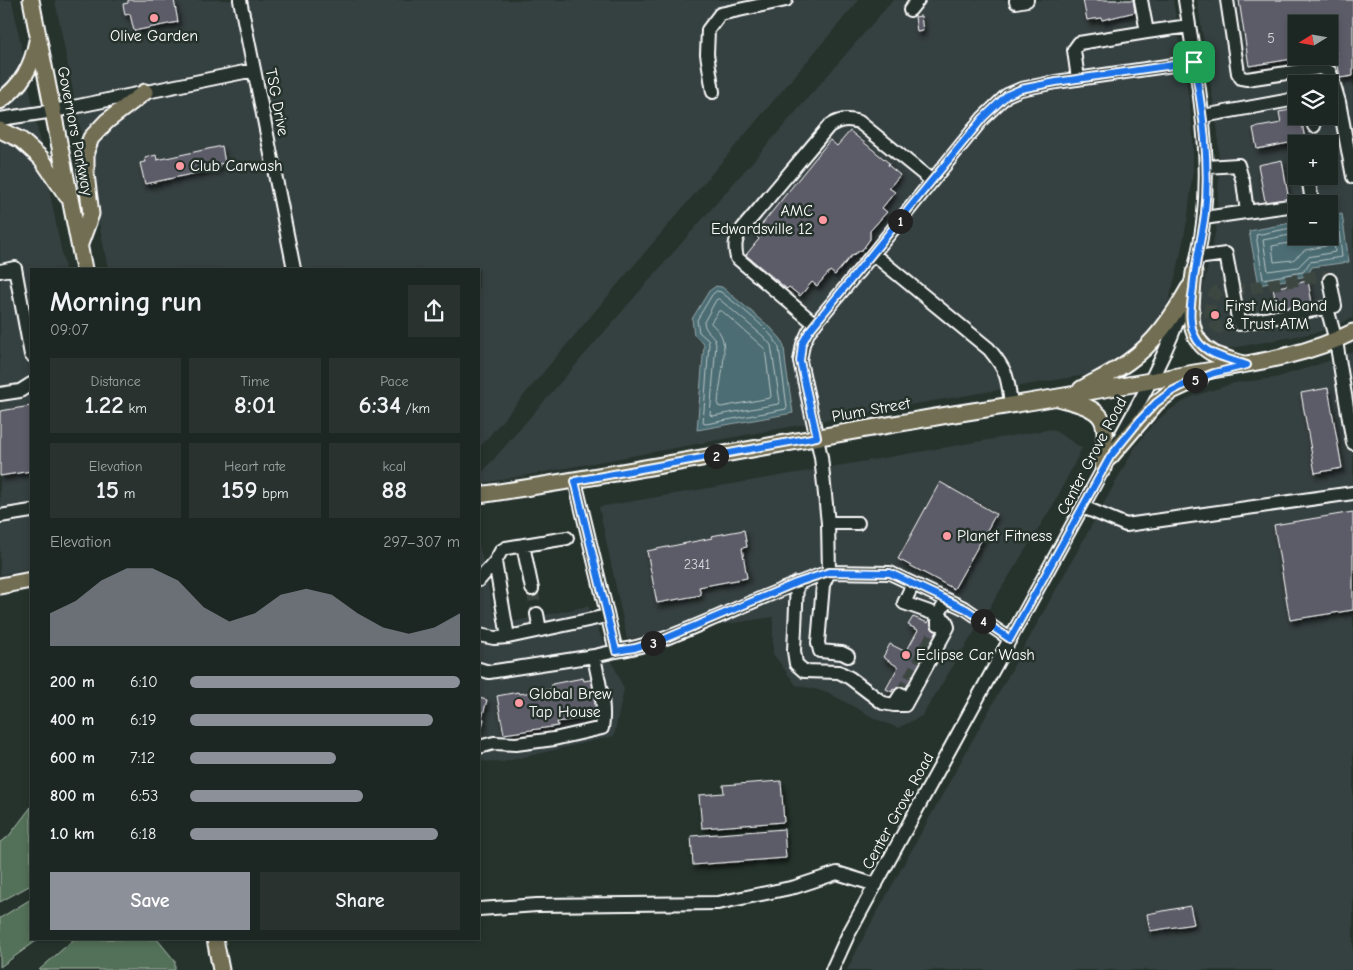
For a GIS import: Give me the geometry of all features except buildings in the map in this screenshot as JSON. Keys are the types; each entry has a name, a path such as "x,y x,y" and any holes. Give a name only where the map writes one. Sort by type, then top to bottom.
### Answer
{"main road":[{"name":"Governors Parkway","path":"32,0 84,268"},
{"path":"0,101 9,95 24,78 33,60 38,35"},
{"path":"80,246 91,214 86,174 86,151 92,138 107,121 145,92"},
{"path":"0,130 21,140 41,158 71,202"},
{"path":"1196,266 1190,319 1198,341 1214,354 1247,365"},
{"path":"1062,397 1128,362 1148,345 1164,327 1189,288"},
{"path":"1106,463 1156,403 1172,391 1214,373 1310,350 1353,332"},
{"name":"Plum Street","path":"480,495 575,481 817,437 1247,365"},
{"path":"1062,397 1092,408 1100,415 1104,422 1106,463"},
{"path":"0,586 30,580"},
{"path":"215,940 221,970"}],"street":[{"name":"TSG Drive","path":"240,0 294,268"},
{"path":"712,92 707,54 708,30 720,14 786,0"},
{"path":"1016,0 1016,2 1027,0"},
{"path":"1141,0 1147,32"},
{"name":"Center Grove Road","path":"832,970 876,885 1083,507 1170,341 1196,266 1204,218 1206,167 1203,116 1184,0"},
{"path":"1227,0 1238,73 1241,78 1247,80 1320,68 1330,72 1339,102 1353,177"},
{"path":"1078,79 1074,50 1079,43 1189,26"},
{"path":"848,656 842,653 820,651 818,643 823,585 829,572 828,523 821,457 800,361 802,344 809,331 983,118 1007,95 1021,89 1194,62"},
{"path":"0,119 54,111 254,70"},
{"path":"1203,116 1288,100"},
{"path":"816,324 737,258 735,248 736,236 829,126 837,121 850,119 859,122 932,181"},
{"path":"1206,167 1238,165 1243,182 1247,212"},
{"path":"1204,218 1288,205"},
{"path":"873,254 989,349 1003,366 1009,382 1011,405"},
{"path":"1196,266 1226,254 1239,324 1335,306 1330,280"},
{"path":"0,271 15,268 30,350"},
{"path":"1327,308 1336,340 1353,443"},
{"path":"0,394 20,391 30,385"},
{"path":"575,481 616,651"},
{"path":"1083,507 1126,525 1353,492"},
{"path":"0,516 30,511"},
{"path":"828,523 858,523"},
{"path":"480,579 495,562 501,551 506,548 567,538"},
{"path":"523,545 532,589"},
{"path":"495,562 508,637"},
{"path":"480,669 489,672 635,648 664,639 796,583 829,572 890,573 966,609 1010,639"},
{"path":"796,583 794,651 796,664 804,672 839,672 883,703 898,700 906,705 948,627 946,621 904,603 913,584"},
{"path":"938,619 947,600"},
{"path":"537,614 540,630"},
{"path":"480,635 494,638 508,637 607,616"},
{"path":"480,747 494,743 516,744 554,739 602,728 604,718 594,656"},
{"path":"480,909 537,905 718,903 796,887 837,873 876,885"}],"shaded area":[{"path":"0,0 12,0 65,268 30,268 30,568 0,575"},
{"path":"55,0 859,0 480,447 480,268 108,268"},
{"path":"893,0 1173,0 1193,133 1193,169 1188,216 1169,300 1159,323 1149,338 1109,366 1091,374 886,409 480,484 480,475"},
{"path":"1197,0 1353,0 1353,318 1319,332 1227,349 1215,348 1206,340 1201,329 1199,306 1216,229 1219,177 1218,132"},
{"path":"1353,351 1353,970 847,970 864,936 1135,447 1152,425 1168,411 1191,397 1234,383 1275,378 1332,360"},
{"path":"1052,429 1082,448 1055,502 922,716 898,728 876,719 827,692 796,685 773,654 773,617 627,639 599,507"},
{"path":"480,548 497,625 588,606 624,689 614,736 503,762 480,761"}],"green space":[{"path":"30,808 30,886 0,902 0,842 8,837"},
{"path":"30,900 30,940 38,940 0,967 0,918"},
{"path":"73,940 158,940 175,961 175,970 39,970"}],"water":[{"path":"1342,214 1349,262 1312,267 1307,276 1259,285 1249,231 1288,224 1288,245 1338,245 1338,215"},
{"path":"716,286 722,287 771,328 781,339 784,347 793,413 697,430 704,344 694,335 692,319 709,291"}],"tunnel":[{"path":"1230,275 1226,283 1212,298 1210,312 1213,322 1220,328 1239,324"},
{"path":"1233,291 1320,276 1327,277 1330,280"},
{"path":"532,589 537,614"},
{"path":"901,694 938,624"}],"place":[{"name":"Olive Garden","path":"154,18"},
{"name":"Club Carwash","path":"180,166"},
{"name":"AMC Edwardsville 12","path":"823,220"},
{"name":"First Mid Band & Trust ATM","path":"1215,315"},
{"name":"Planet Fitness","path":"947,536"},
{"name":"Eclipse Car Wash","path":"906,655"},
{"name":"Global Brew Tap House","path":"519,703"}],"route":[{"path":"1194,62 1206,138 1207,178 1205,212 1194,273 1190,319 1194,333 1203,347 1214,354 1247,365 1214,373 1172,391 1156,403 1140,420 1110,457 1010,639 966,609 890,573 871,571 829,572 796,583 664,639 635,648 616,651 575,481 817,437 800,361 802,344 809,331 983,118 999,102 1007,95 1021,89 1056,82 1194,62"}]}
